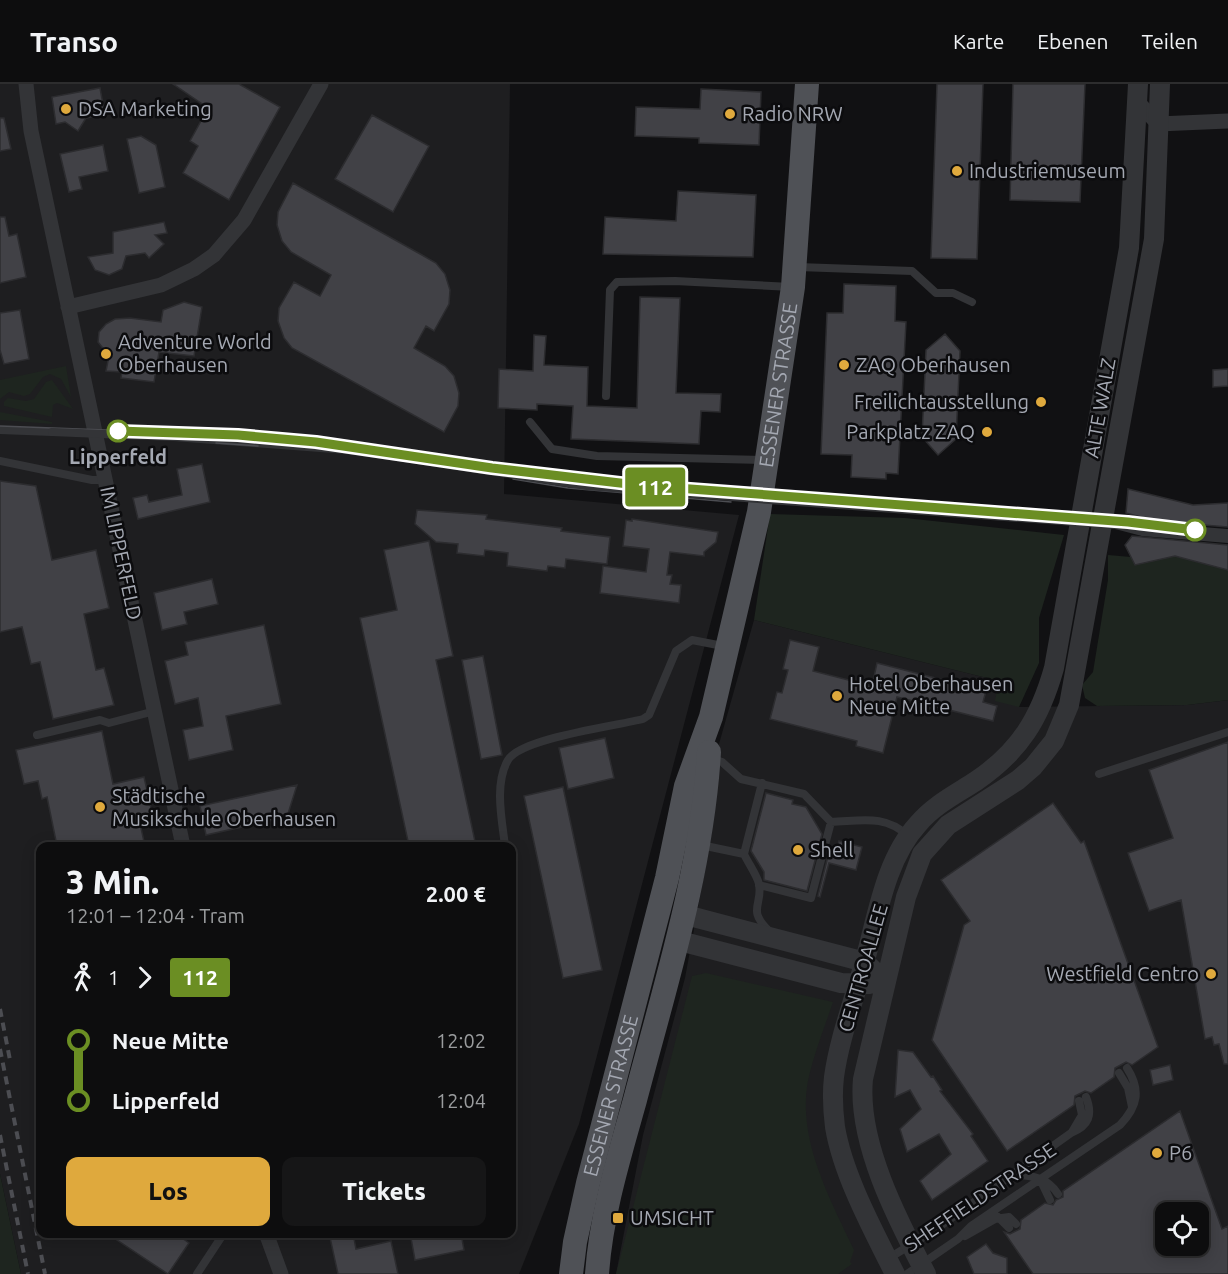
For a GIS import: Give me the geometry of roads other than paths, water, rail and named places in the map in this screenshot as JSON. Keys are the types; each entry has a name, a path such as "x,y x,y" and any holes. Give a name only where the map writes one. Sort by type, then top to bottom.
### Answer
{"main road":[{"name":"ESSENER STRASSE","path":"571,1274 585,1193 656,918 686,786 711,717 768,460 794,277 807,84"},
{"name":"ESSENER STRASSE","path":"597,1274 603,1227 612,1184 699,845 711,717"},
{"path":"656,918 682,914"},
{"path":"656,918 676,940"}],"street":[{"name":"IM LIPPERFELD","path":"26,84 31,132 182,842"},
{"path":"68,307 161,285 194,269 214,255 244,220 321,84"},
{"name":"ALTE WALZ","path":"1054,716 1072,693 1154,239 1158,186 1160,84"},
{"name":"ALTE WALZ","path":"1138,93 1158,124"},
{"name":"ALTE WALZ","path":"1054,716 1054,668 1129,248 1138,93"},
{"path":"1158,124 1225,118"},
{"name":"CENTROALLEE","path":"891,1267 848,1172 835,1125 833,1091 836,1067 865,962 896,859 908,836 931,810 1003,759 1054,716"},
{"name":"CENTROALLEE","path":"918,1271 912,1244 875,1161 863,1118 863,1079 881,1002 883,976 909,886 927,848 956,818 1024,775 1042,758 1054,716"},
{"path":"676,940 858,986 883,976 865,962 682,914"},
{"path":"268,1238 281,1274"}],"lane":[{"path":"606,396 610,290 617,282 912,271 936,293 953,293 972,302"},
{"path":"530,422 552,448 597,456 768,460"},
{"path":"0,430 174,437 325,448 587,486 1228,533"},
{"path":"0,461 92,480 105,480"},
{"path":"1115,525 1142,532 1228,538"},
{"path":"506,842 501,797 506,763 515,752 537,742 643,719 650,715 676,651 684,643 698,640 728,647"},
{"path":"37,735 100,720 109,723 155,711"},
{"path":"1099,774 1228,732"},
{"path":"708,758 723,762 741,778 804,794 831,822 884,821 895,824 908,836"},
{"path":"762,783 744,854 759,885 756,905 759,922 777,939"},
{"path":"759,885 811,898 831,822"},
{"path":"699,845 744,854"},
{"path":"1127,1068 1137,1091 1132,1109"},
{"path":"1119,1073 1128,1088 1132,1109"},
{"name":"SHEFFIELDSTRASSE","path":"891,1267 912,1244 1014,1175 1071,1133 1082,1115 1083,1099"},
{"name":"SHEFFIELDSTRASSE","path":"918,1271 958,1239 970,1226 1120,1125 1132,1109"},
{"path":"1014,1175 1040,1179 1053,1186 1058,1194"},
{"path":"1040,1179 1050,1200"},
{"name":"SHEFFIELDSTRASSE","path":"958,1239 998,1217 1009,1217 1012,1226"},
{"path":"197,1274 221,1238"}],"tram line":[{"path":"0,426 238,435 316,442 492,468 637,485 1147,526"},
{"name":"112","path":"118,431 238,435 316,442 492,468 637,485 1128,522 1195,530"},
{"path":"216,443 258,446"},
{"path":"513,479 568,488 731,502"}],"railway":[{"path":"0,1009 10,1060"},
{"path":"0,1049 36,1229"},
{"path":"0,1135 28,1274"},
{"path":"38,1238 45,1274"}],"place":[{"name":"DSA Marketing","path":"66,109"},
{"name":"Radio NRW","path":"730,114"},
{"name":"Industriemuseum","path":"957,171"},
{"name":"Adventure World Oberhausen","path":"106,354"},
{"name":"ZAQ Oberhausen","path":"844,365"},
{"name":"Freilichtausstellung","path":"1041,402"},
{"name":"Lipperfeld","path":"118,431"},
{"name":"Parkplatz ZAQ","path":"987,432"},
{"name":"Hotel Oberhausen Neue Mitte","path":"837,696"},
{"name":"Städtische Musikschule Oberhausen","path":"100,807"},
{"name":"Shell","path":"798,850"},
{"name":"Westfield Centro","path":"1211,974"},
{"name":"P6","path":"1157,1153"},
{"name":"UMSICHT","path":"618,1218"}]}
